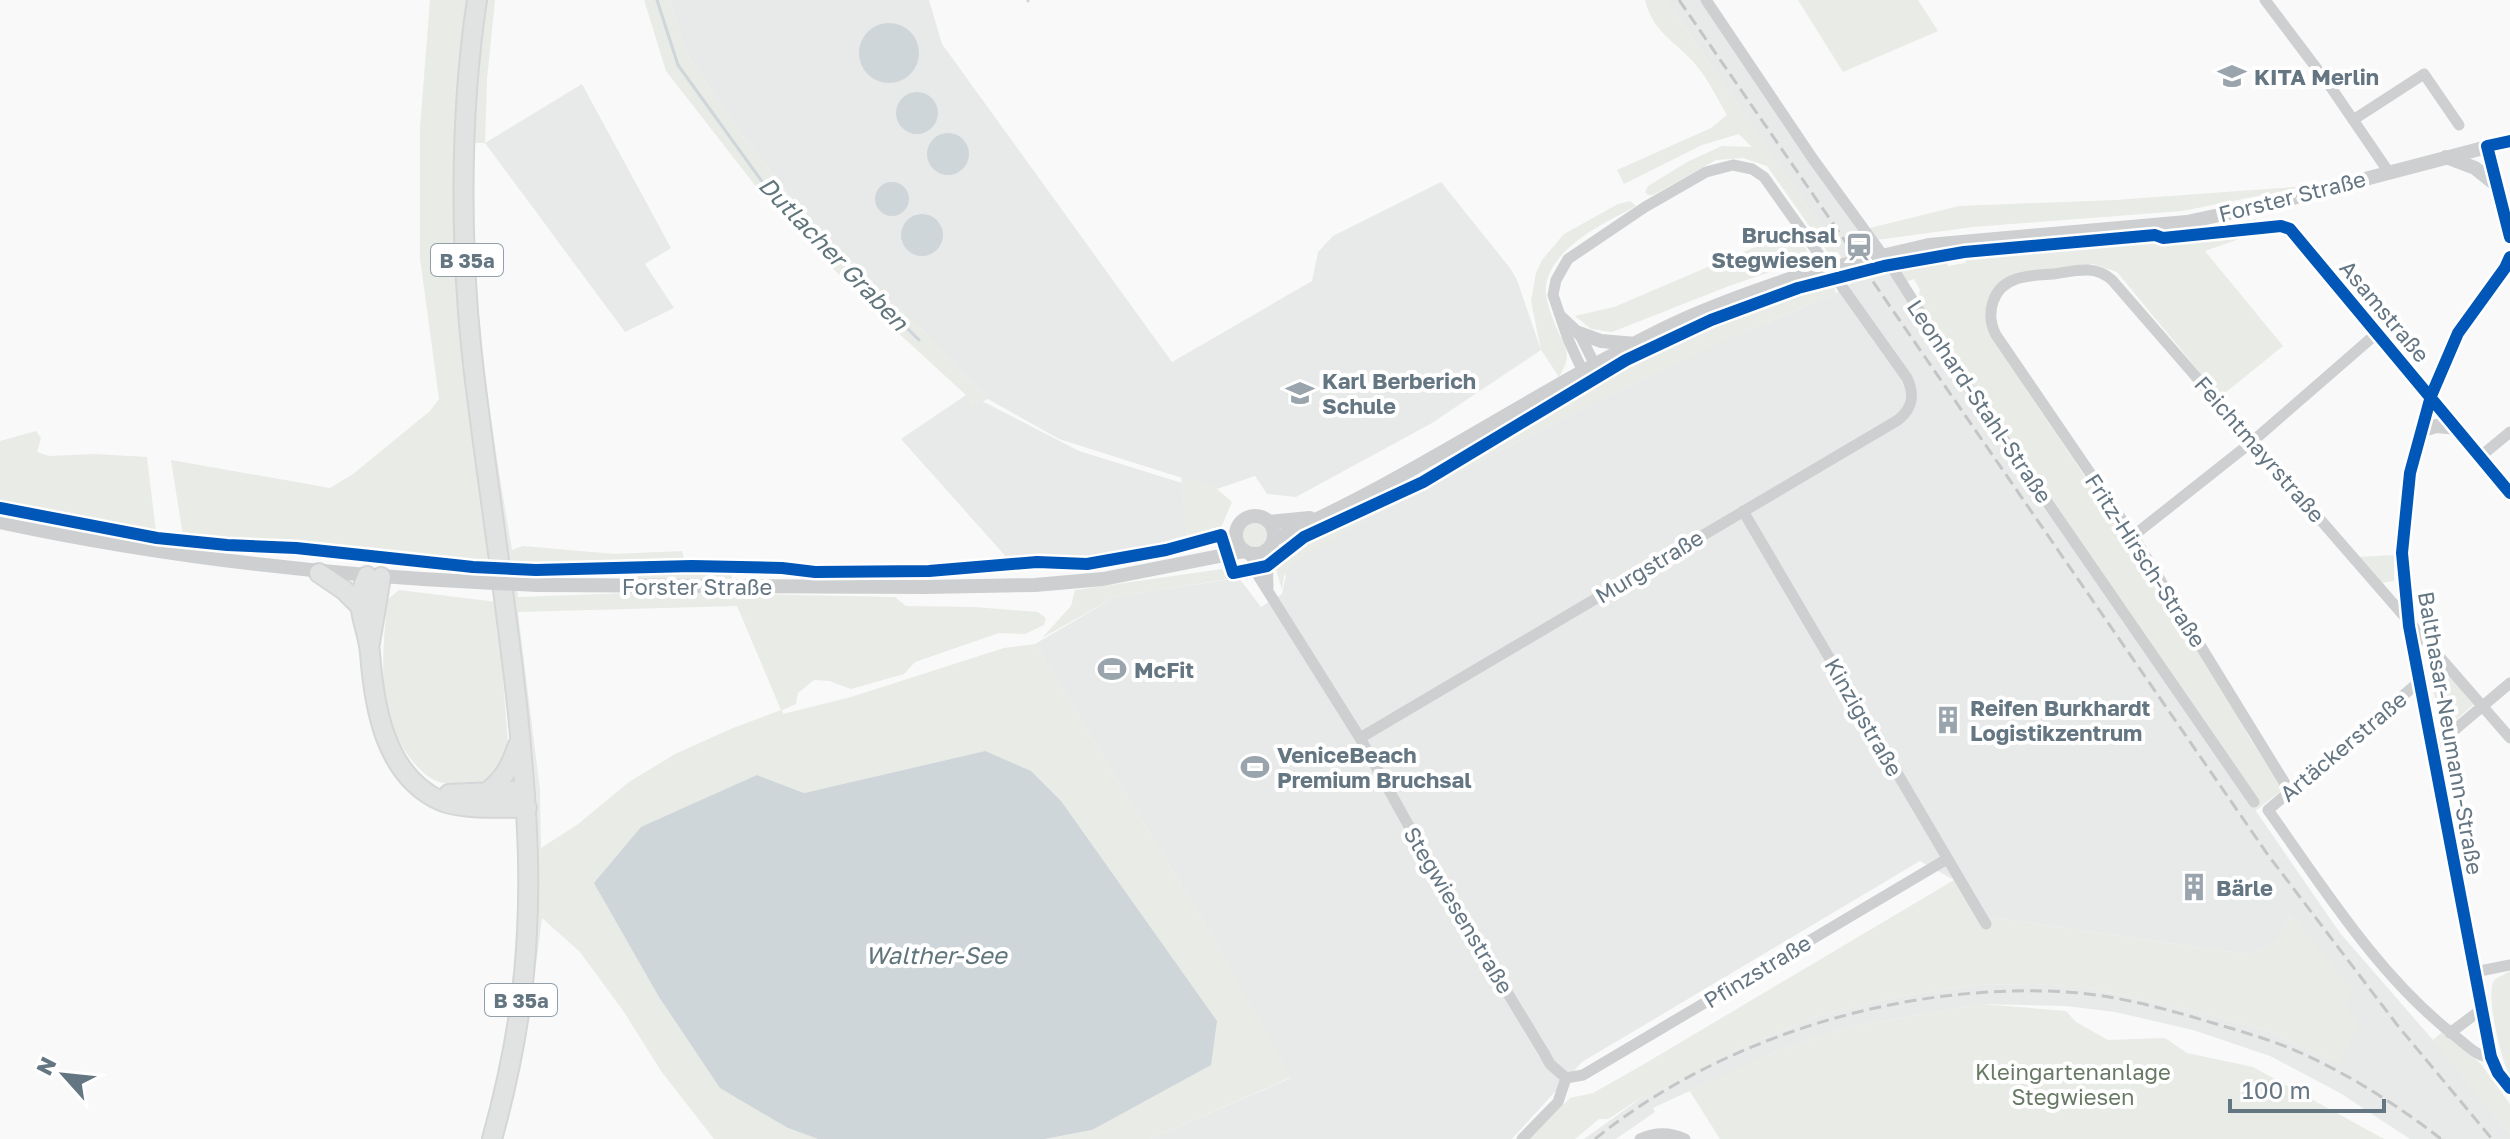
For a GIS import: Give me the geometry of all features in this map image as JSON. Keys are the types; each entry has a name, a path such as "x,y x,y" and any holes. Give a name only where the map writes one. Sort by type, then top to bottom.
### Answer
{"main road":[{"name":"B 35a","path":"477,0 468,81 464,205 469,316 520,738 526,801 528,930 510,1069 492,1139"},
{"path":"319,573 359,605 369,645"},
{"path":"359,605 374,577"},
{"path":"374,577 369,645 371,674 385,737 393,755 407,775 440,801 454,804 526,801"},
{"path":"488,791 508,770 520,738"},
{"path":"426,790 451,794 513,791 526,801"}],"street":[{"name":"Leonhard-Stahl-Straße","path":"1706,0 1807,150 1895,272 1961,377 2254,802"},
{"path":"2265,0 2388,171"},
{"path":"2353,120 2424,74 2459,125"},
{"name":"Forster Straße","path":"1270,545 1318,517 1416,469 1636,344 1735,297 1805,274 1929,245 2187,222 2266,205 2510,141"},
{"path":"2487,146 2510,237"},
{"path":"2446,157 2475,168 2496,184"},
{"name":"Murgstraße","path":"1360,738 1904,415 1912,396 1907,378 1793,214 1764,177 1744,166 1733,165 1706,172 1645,207 1568,259 1556,280 1553,295 1562,317"},
{"name":"Asamstraße","path":"2290,229 2510,493"},
{"name":"Balthasar-Neumann-Straße","path":"2510,257 2458,333 2431,396 2410,473 2404,519 2403,579 2407,617 2491,1057 2510,1088"},
{"name":"Fritz-Hirsch-Straße","path":"2112,280 2104,272 2092,269 2024,277 2009,282 1998,292 1991,306 1990,321 1996,335 2133,536 2289,790"},
{"name":"Feichtmayrstraße","path":"2112,280 2407,617"},
{"path":"1562,317 1579,333 1601,341 1636,344"},
{"path":"1562,317 1568,339 1589,369"},
{"path":"1579,333 1589,369"},
{"path":"2133,536 2253,441 2376,334"},
{"path":"2420,431 2436,426 2458,428"},
{"path":"2481,456 2510,432"},
{"name":"Kinzigstraße","path":"1743,511 1986,924"},
{"path":"1268,589 1273,527 1261,517 1246,518 1239,525 1236,535 1239,544 1248,552 1270,545"},
{"name":"Forster Straße","path":"1269,522 1318,517"},
{"name":"Forster Straße","path":"0,522 141,549 319,573 538,585 1035,585 1103,579 1248,552"},
{"name":"Forster Straße","path":"1203,558 1236,535"},
{"name":"Stegwiesenstraße","path":"1248,552 1255,570 1360,738 1432,867 1550,1064 1566,1078"},
{"name":"Balthasar-Neumann-Straße","path":"2407,617 2483,705"},
{"name":"Artäckerstraße","path":"2419,682 2268,810 2353,930 2385,968 2450,1033"},
{"path":"2433,748 2510,683"},
{"path":"2483,705 2510,738"},
{"name":"Pfinzstraße","path":"1566,1078 1583,1075 1947,859"},
{"path":"2475,972 2510,965"},
{"path":"2482,1009 2450,1033 2481,1057 2491,1057"},
{"path":"1522,1139 1558,1102 1566,1078"},
{"path":"1640,1139 1655,1133 1685,1139"}],"shaded area":[{"path":"669,0 929,0 942,44 1172,362 1312,281 1318,252 1333,236 1441,182 1510,268 1541,350 1432,423 1296,497 1267,494 1255,476 1217,489 1059,439 988,399 924,332 820,233 742,136 686,53"},
{"path":"1666,0 1700,0 1887,268 1920,318 1921,325 2340,933 2440,1048 2510,1134 2510,1139 2410,1139 2340,1093 2270,1056 2193,1030 2115,1012 2066,1006 1983,1004 1849,1027 1774,1052 1653,1108 1655,1112 1616,1139 1584,1139 1644,1096 1647,1099 1731,1052 1817,1016 1898,997 1976,985 2083,987 2179,1007 2268,1031 2338,1063 2345,1004 2291,914 2276,942 2251,955 1976,915 1954,880 1920,861 1582,1062 1512,1139 1150,1139 1291,1078 1206,926 1035,644 1115,597 1239,578 1261,607 1282,594 1288,566 1340,533 1617,391 1693,354 1836,293 1855,281"},
{"path":"582,84 671,248 645,264 674,308 625,332 485,143"},
{"path":"966,395 973,406 982,401 1079,451 1182,483 1187,541 1092,560 1008,559 901,439"}],"green space":[{"path":"430,0 469,0 458,256 470,420 489,557 484,561 183,536 171,460 330,488 353,474 430,411 439,399 420,258 420,128"},
{"path":"483,0 495,0 487,79 485,143 475,143 475,245 488,398 512,550 523,546 614,554 682,551 686,564 733,569 731,580 633,579 633,565 515,562 518,597 657,592 895,597 906,606 1038,612 1046,618 1044,625 1025,634 999,633 915,662 904,674 851,689 829,681 814,680 798,693 796,704 782,710 783,714 851,697 1004,648 1035,644 1206,926 1292,1077 1150,1139 1045,1139 1092,1130 985,751 804,793 757,775 788,1128 818,1139 714,1139 661,1071 624,1012 580,952 542,918 522,1057 502,1139 498,1139 535,949 536,821 526,717 473,312 471,142","holes":["737,606 781,710 675,754 629,782 577,825 541,848 540,790 518,612"]},
{"path":"644,0 669,0 686,53 742,136 820,233 924,332 988,399 973,406 966,395 870,307 761,193 666,71"},
{"path":"1645,0 1666,0 1838,252 1829,254 1767,166 1743,158 1716,160 1653,195 1645,192 1648,186 1687,162 1722,146 1752,147 1739,134 1702,145 1624,184 1617,170 1711,128 1727,115 1693,61 1654,22"},
{"path":"1798,0 1918,0 1938,31 1843,72"},
{"path":"2308,186 2182,211 1973,227 1876,240 1866,229 1959,206 2115,200"},
{"path":"1630,201 1636,206 1582,237 1569,247 1551,271 1546,285 1547,300 1567,357 1559,377 1541,350 1531,301 1536,273 1542,260 1564,234 1618,204"},
{"path":"2256,219 2253,234 2205,251 2283,346 2220,397 2117,272 2093,264 2024,273 1990,297 1985,313 1992,338 2145,566 2284,789 2255,811 1931,325 1918,300 1920,290 1914,279 1906,282 1896,267 1945,259 1948,266 1965,263 1966,260 2145,239 2183,239"},
{"path":"1795,230 1811,258 1612,332 1591,329 1575,316 1614,307"},
{"path":"1832,281 1836,293 1622,390 1339,536 1288,566 1290,571 1284,576 1282,590 1275,566 1296,548 1338,524 1422,486 1707,324"},
{"path":"36,431 41,438 37,452 49,456 95,454 147,457 156,532 0,503 0,441"},
{"path":"1181,477 1217,489 1232,502 1219,532 1187,541"},
{"path":"1255,523 1263,527 1267,535 1263,543 1255,547 1247,543 1243,535 1247,527"},
{"path":"2394,555 2394,581 2380,583 2357,557"},
{"path":"1222,569 1229,579 1115,597 1042,638 1071,606 1075,590"},
{"path":"399,590 497,602 508,743 502,762 485,780 458,785 432,779 414,763 395,733 386,701 383,651 387,600"},
{"path":"2429,652 2474,704 2442,733 2426,656"},
{"path":"1954,880 1976,915 2251,955 2276,942 2291,914 2353,991 2345,1004 2359,1026 2338,1063 2268,1031 2179,1007 2083,987 1976,985 1898,997 1817,1016 1731,1052 1647,1100 1644,1096 1608,1119 1599,1119 1575,1139 1529,1139 1570,1098 1593,1093 1639,1067"},
{"path":"2510,971 2510,1076 2499,1044 2492,988 2497,978"},
{"name":"Kleingartenanlage Stegwiesen","path":"1983,1004 2066,1011 2076,1022 2108,1040 2165,1038 2187,1053 2253,1067 2384,1139 1720,1139 1689,1090 1774,1052 1849,1027"},
{"path":"2443,1031 2481,1064 2510,1104 2510,1134 2433,1040"}],"water":[{"path":"889,23 910,32 919,53 910,74 889,83 868,74 859,53 868,32"},
{"path":"917,92 932,98 938,113 932,128 917,134 902,128 896,113 902,98"},
{"path":"948,133 963,139 969,154 963,169 948,175 933,169 927,154 933,139"},
{"path":"892,182 904,187 909,199 904,211 892,216 880,211 875,199 880,187"},
{"path":"922,214 937,220 943,235 937,250 922,256 907,250 901,235 907,220"},
{"name":"Walther-See","path":"985,751 1031,771 1061,801 1217,1021 1211,1065 1092,1130 1045,1139 818,1139 788,1128 720,1088 659,997 594,883 641,827 757,775 804,793"}],"waterway":[{"name":"Dutlacher Graben","path":"657,0 678,65 766,187 919,340"}],"railway":[{"path":"1679,0 2268,855 2398,1026 2492,1139"},
{"path":"1595,1139 1645,1103 1700,1071 1757,1045 1818,1023 1880,1007 1943,996 2005,991 2067,992 2119,999 2265,1039 2356,1081 2441,1139"}],"cycle path":[{"path":"2510,141 2487,146 2510,237"},
{"path":"0,508 157,538 536,570 692,566 815,572 929,571 1037,562 1087,564 1166,550 1221,535 1233,573 1267,566 1304,537 1423,482 1626,360 1711,320 1798,288 1884,266 1964,252 2281,226 2290,229 2510,493"},
{"path":"2510,257 2458,333 2431,396 2410,473 2402,553 2409,626 2491,1057 2510,1088"}],"place":[{"name":"KITA Merlin","path":"2232,76"},
{"name":"Bruchsal Stegwiesen","path":"1859,247"},
{"name":"Karl Berberich Schule","path":"1300,393"},
{"name":"McFit","path":"1112,669"},
{"name":"Reifen Burkhardt Logistikzentrum","path":"1948,720"},
{"name":"VeniceBeach Premium Bruchsal","path":"1255,767"},
{"name":"Bärle","path":"2194,887"}]}
